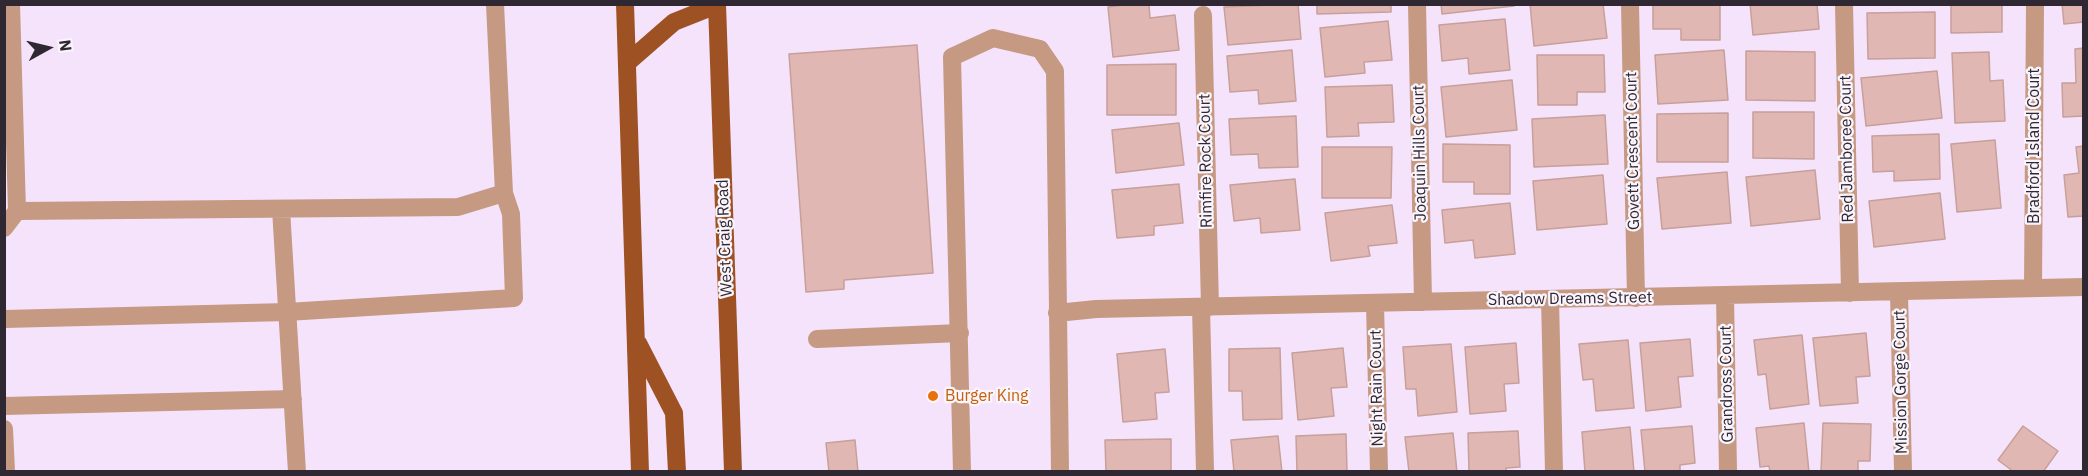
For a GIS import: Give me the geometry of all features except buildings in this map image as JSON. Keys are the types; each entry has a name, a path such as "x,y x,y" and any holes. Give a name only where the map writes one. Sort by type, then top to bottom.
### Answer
{"main road":[{"path":"625,4 640,471"},
{"path":"627,63 674,22 718,5"},
{"name":"West Craig Road","path":"718,5 733,471"},
{"path":"636,338 674,413 677,471"}],"street":[{"path":"4,228 17,211 11,4"},
{"path":"4,319 287,312 514,298 511,214 504,193 495,4"},
{"name":"Joaquin Hills Court","path":"1417,4 1423,302"},
{"name":"Govett Crescent Court","path":"1630,4 1636,298"},
{"name":"Red Jamboree Court","path":"1844,4 1850,293"},
{"name":"Bradford Island Court","path":"2033,287 2035,4"},
{"name":"Rimfire Rock Court","path":"1203,15 1204,471"},
{"path":"962,471 951,57 993,38 1040,48 1055,71 1060,471"},
{"path":"17,211 458,207 504,193"},
{"path":"281,209 297,471"},
{"name":"Shadow Dreams Street","path":"1057,313 1205,307 2084,287"},
{"name":"Mission Gorge Court","path":"1899,292 1903,471"},
{"name":"Grandross Court","path":"1725,296 1728,471"},
{"path":"1550,299 1554,471"},
{"name":"Night Rain Court","path":"1375,303 1379,471"},
{"path":"817,339 960,333"},
{"path":"4,406 293,399"},
{"path":"4,429 6,471"}],"place":[{"name":"Burger King","path":"933,396"}]}
